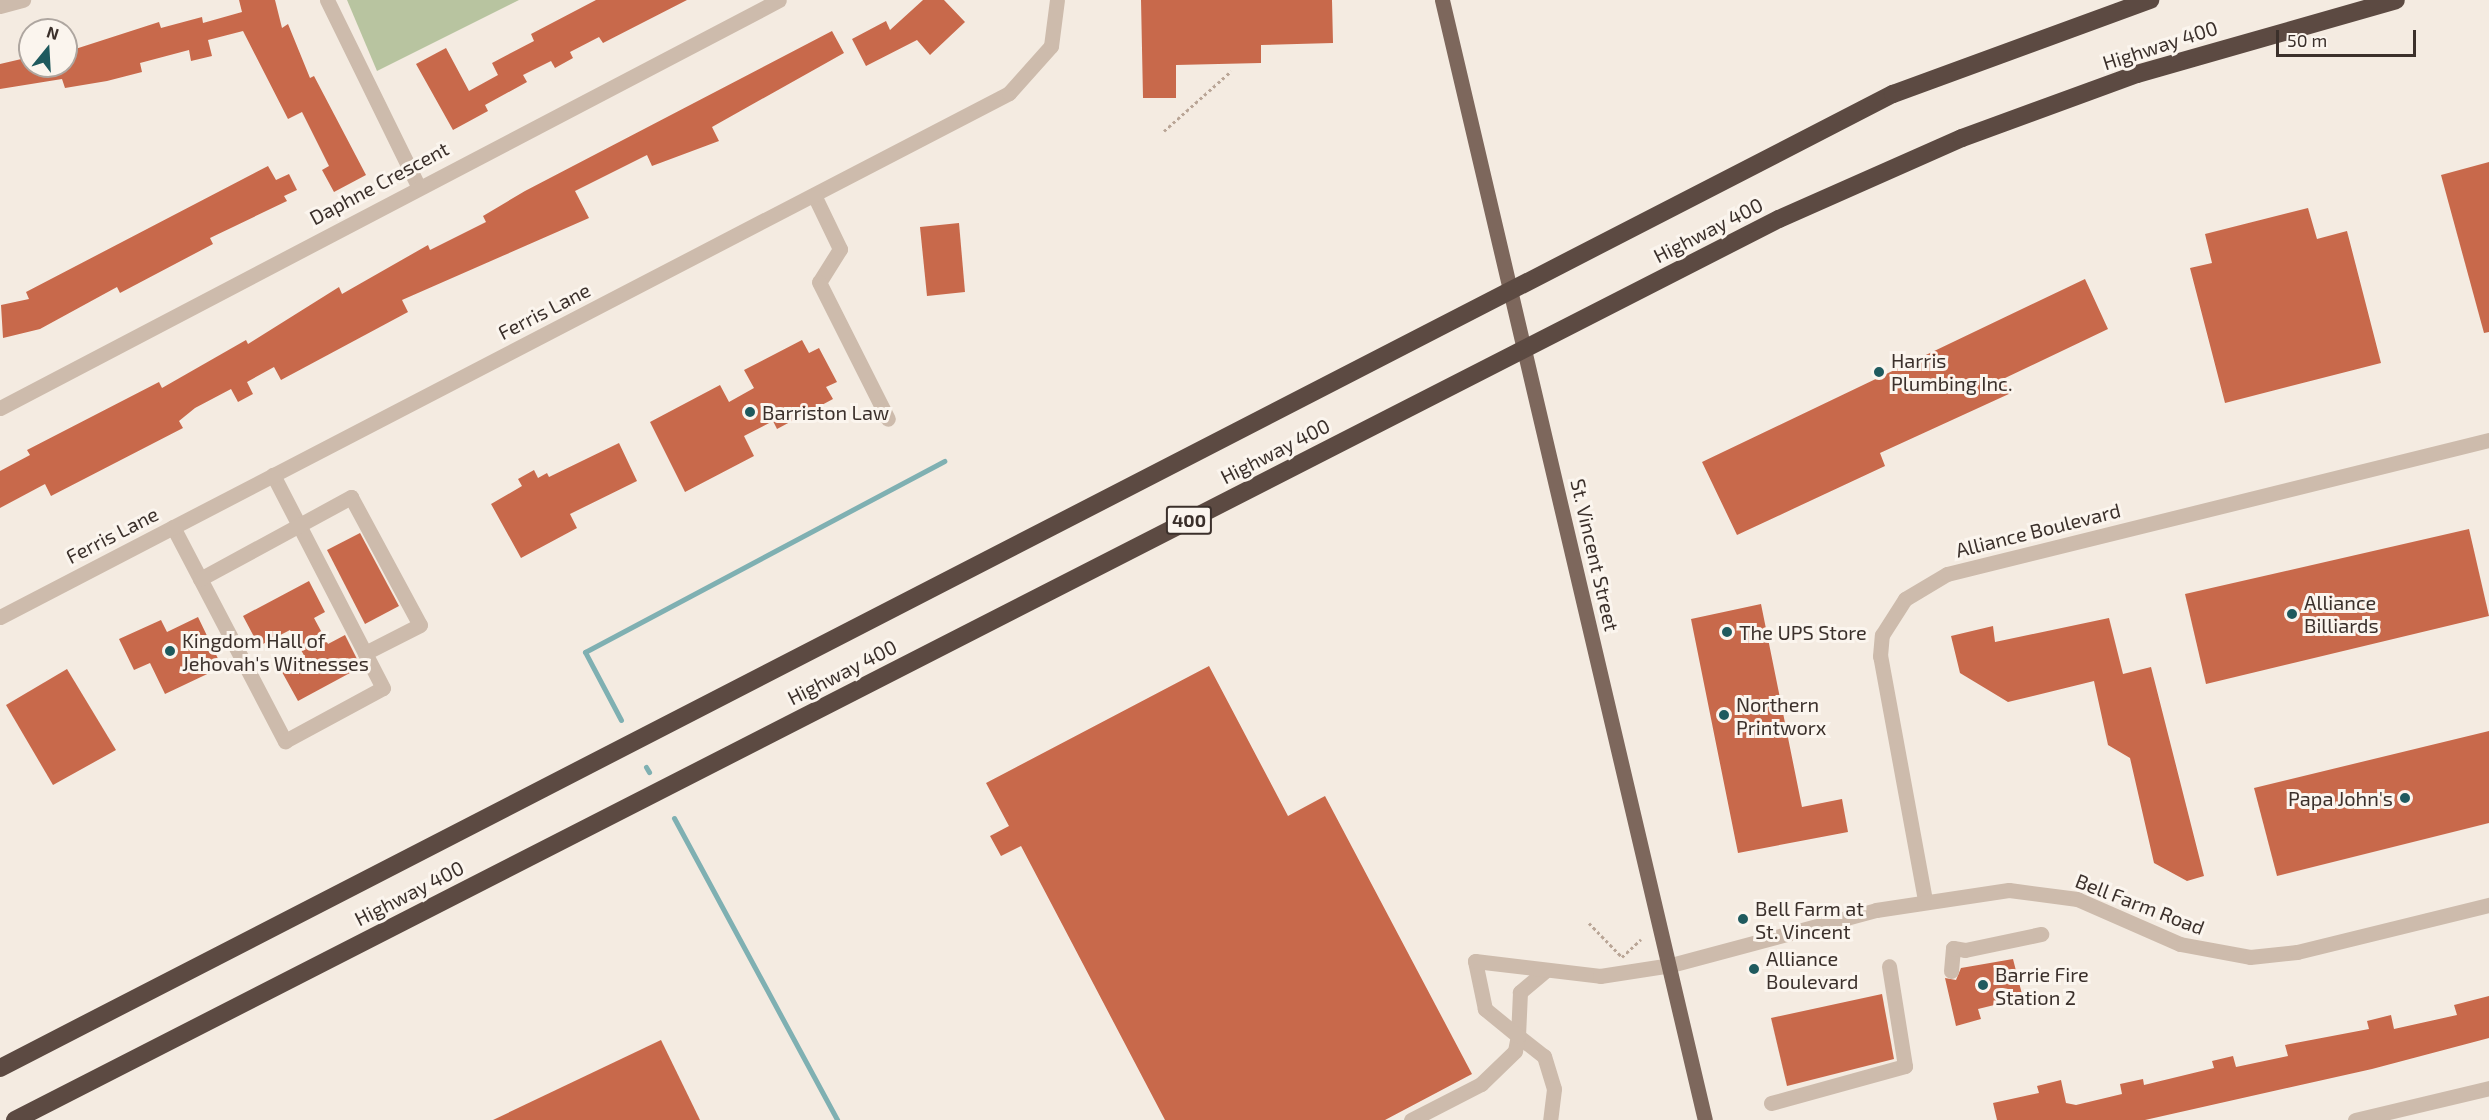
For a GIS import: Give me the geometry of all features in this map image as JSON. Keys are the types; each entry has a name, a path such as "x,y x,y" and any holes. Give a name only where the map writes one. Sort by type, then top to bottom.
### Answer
{"highway":[{"name":"Highway 400","path":"0,1068 1893,94 2150,0"},
{"name":"Highway 400","path":"15,1120 1779,219 1962,138 2137,74 2396,0"}],"main road":[{"name":"St. Vincent Street","path":"1442,0 1671,965 1705,1120"}],"street":[{"path":"0,6 23,0"},
{"path":"327,0 418,186"},
{"name":"Daphne Crescent","path":"0,408 418,186 779,0"},
{"name":"Ferris Lane","path":"0,617 1009,93 1051,46 1057,0"},
{"path":"814,195 840,249 819,282 888,419"},
{"name":"Alliance Boulevard","path":"1924,900 1880,656 1882,635 1905,599 1947,574 2489,440"},
{"path":"172,527 285,741 383,688 273,475"},
{"path":"200,579 351,497 420,625 365,653"},
{"name":"Bell Farm Road","path":"1518,1036 1485,1009 1474,961 1600,976 1671,965 1924,900 1977,892 2043,892 2077,899 2189,947 2250,957 2297,952 2489,905"},
{"path":"1956,967 1953,948 1965,950 2041,934"},
{"path":"1771,1103 1905,1066 1889,966"},
{"path":"1411,1120 1504,1067 1518,1036 1520,993 1545,971"},
{"path":"1518,1036 1544,1056 1554,1089 1550,1120"},
{"path":"2355,1120 2489,1088"}],"path":[{"path":"1164,131 1231,71"},
{"path":"1589,923 1623,957 1641,939"}],"green space":[{"path":"347,0 519,0 377,71"}],"building":[{"path":"239,0 275,0 282,28 288,24 310,78 314,76 366,175 334,192 322,170 329,166 302,112 288,119 243,31 208,40 212,56 191,61 189,50 140,63 142,72 107,81 65,88 62,79 0,89 0,64 18,60 18,78 78,78 78,48 159,22 161,28 202,17 203,23 242,12"},
{"path":"596,0 687,0 603,43 599,37 570,52 573,58 555,68 551,61 523,75 527,82 485,105 488,111 453,130 416,64 446,48 469,91 498,75 492,63 534,41 531,34"},
{"path":"923,0 944,0 965,22 930,55 917,40 866,66 852,39 886,21 890,30"},
{"path":"1141,0 1332,0 1333,43 1261,45 1261,63 1176,65 1176,98 1143,98"},
{"path":"832,31 844,53 712,127 719,141 652,166 647,155 575,191 589,218 402,300 408,312 281,380 274,367 247,382 253,394 238,402 231,389 195,408 179,421 183,428 51,496 45,484 0,508 0,471 30,455 27,450 159,382 162,388 246,340 248,344 339,287 342,294 428,245 430,250 486,222 483,216 525,191"},
{"path":"2489,162 2489,332 2484,333 2441,175"},
{"path":"268,166 276,180 289,174 297,190 284,196 287,201 210,238 213,244 120,293 117,287 40,329 3,338 1,305 29,299 26,292"},
{"path":"2308,208 2317,239 2347,231 2381,363 2225,403 2190,268 2212,263 2205,234"},
{"path":"959,223 965,292 927,296 920,227"},
{"path":"2085,279 2108,329 2003,379 2011,393 1880,453 1885,466 1737,535 1702,462"},
{"path":"802,340 809,353 819,348 837,382 826,387 833,399 777,429 773,421 744,436 754,456 685,492 650,422 720,385 729,402 754,388 744,370"},
{"path":"619,443 637,481 570,514 577,528 521,558 491,504 522,486 518,479 534,470 538,478 547,473 549,477"},
{"path":"2469,529 2489,616 2206,684 2185,594"},
{"path":"360,533 399,606 365,624 327,550"},
{"path":"309,581 325,612 314,618 328,644 345,635 361,667 298,701 282,672 306,659 290,630 259,646 243,616"},
{"path":"1761,604 1802,807 1842,799 1848,832 1738,853 1691,619"},
{"name":"Kingdom Hall of Jehovah's Witnesses","path":"198,617 222,667 165,694 150,663 134,670 119,639 161,620 167,632"},
{"path":"2109,618 2123,674 2151,667 2204,876 2187,881 2154,863 2130,758 2108,745 2094,681 2008,702 1960,673 1951,636 1993,626 1995,642"},
{"path":"1209,666 1288,816 1325,796 1472,1074 1385,1120 1165,1120 1021,846 1001,856 990,836 1009,826 986,783"},
{"path":"67,669 116,750 53,785 6,705"},
{"path":"2489,731 2489,823 2277,876 2254,788"},
{"name":"Barrie Fire Station 2","path":"2013,959 2023,998 1978,1009 1981,1019 1956,1026 1945,978 1956,980 1961,968"},
{"path":"1882,994 1894,1059 1787,1086 1771,1018"},
{"path":"2489,996 2489,1038 2372,1069 2145,1120 1997,1120 1993,1103 2039,1093 2037,1086 2061,1080 2066,1103 2076,1105 2122,1094 2120,1084 2143,1079 2144,1085 2214,1068 2212,1061 2233,1056 2236,1067 2288,1056 2285,1045 2369,1029 2367,1021 2391,1015 2394,1029 2457,1015 2454,1005"},
{"path":"661,1040 700,1120 493,1120"}],"waterway":[{"path":"621,720 585,652 944,461"},
{"path":"646,767 649,772"},
{"path":"674,818 837,1120"}],"place":[{"name":"Harris Plumbing Inc.","path":"1879,372"},
{"name":"Barriston Law","path":"750,412"},
{"name":"Alliance Billiards","path":"2292,614"},
{"name":"The UPS Store","path":"1727,632"},
{"name":"Kingdom Hall of Jehovah's Witnesses","path":"170,651"},
{"name":"Northern Printworx","path":"1724,715"},
{"name":"Papa John's","path":"2405,798"},
{"name":"Bell Farm at St. Vincent","path":"1743,919"},
{"name":"Alliance Boulevard","path":"1754,969"},
{"name":"Barrie Fire Station 2","path":"1983,985"}]}
